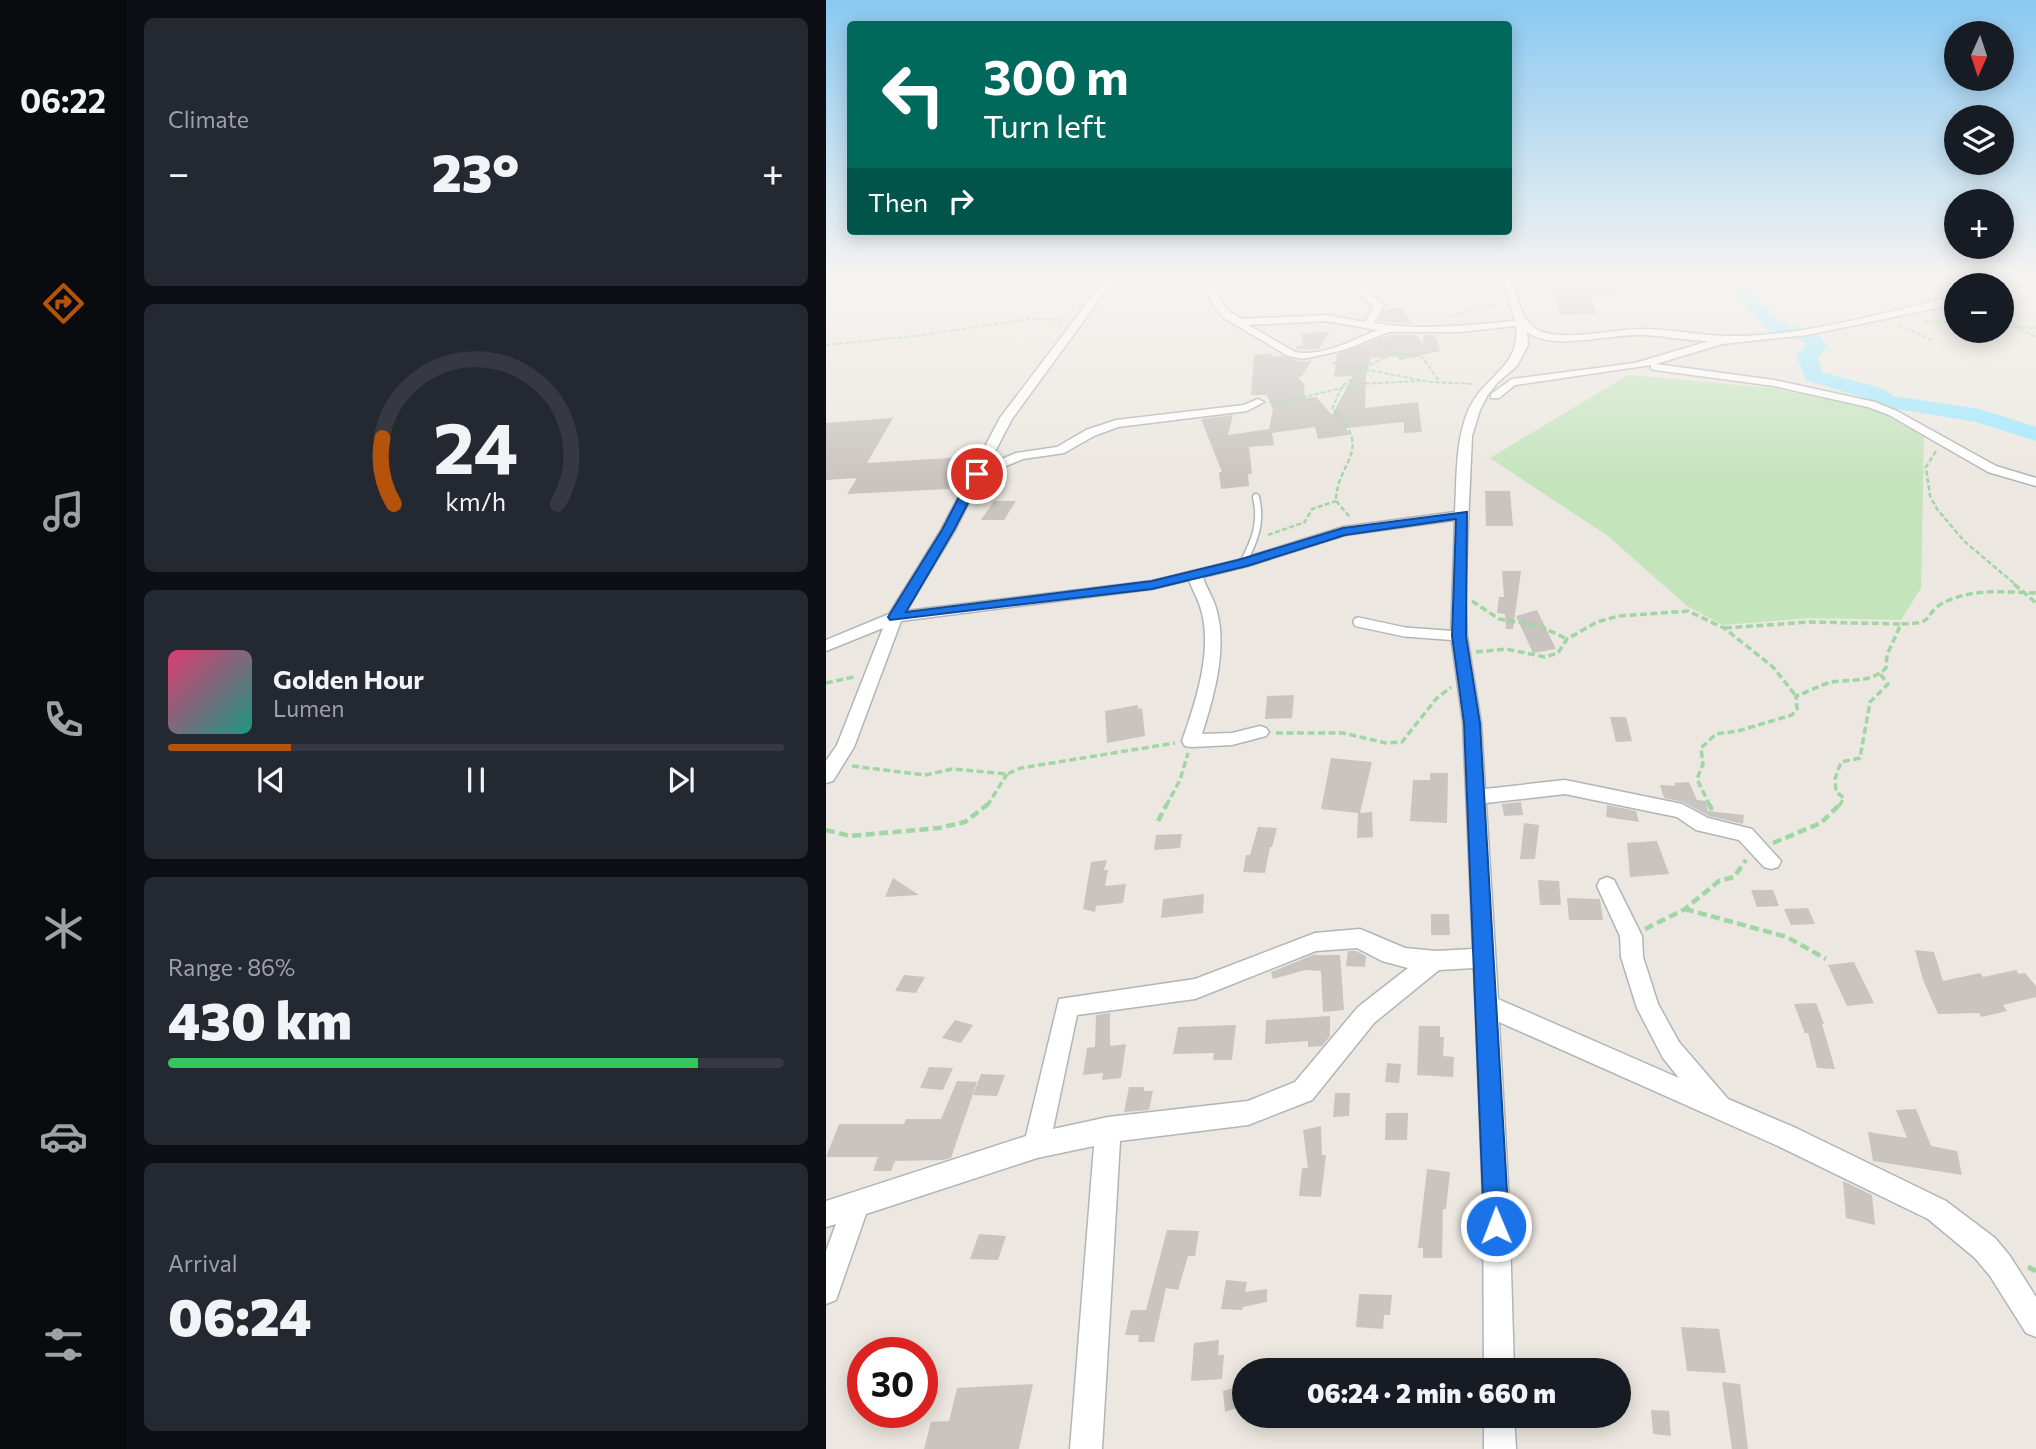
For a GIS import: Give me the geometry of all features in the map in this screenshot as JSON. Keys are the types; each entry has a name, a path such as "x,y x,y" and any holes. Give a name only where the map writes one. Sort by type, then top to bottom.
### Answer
{"street":[{"path":"830,771 845,747 895,617 948,530 1006,418 1060,346"},
{"path":"1283,346 1294,355 1307,357 1348,346"},
{"path":"1499,1358 1496,1202 1477,797 1472,723 1460,644 1458,592 1466,436 1474,410 1493,382 1512,366 1521,351 1521,346"},
{"path":"1674,362 1710,346"},
{"path":"1474,410 1512,382 1674,362 1871,404 1992,468 2036,482"},
{"path":"977,474 1020,456 1060,450 1090,433 1116,424 1247,408 1258,402"},
{"path":"826,646 895,617 1152,585 1243,563 1336,533 1462,515"},
{"path":"1195,576 1208,606 1211,641 1207,676 1191,741 1231,739 1260,732"},
{"path":"1477,797 1565,787 1682,811 1703,825 1745,834 1765,856"},
{"path":"1607,886 1631,936 1632,957 1648,1008 1671,1050 1723,1109"},
{"path":"1037,1145 1067,1006 1195,989 1315,942 1360,938 1377,951 1432,963 1485,957"},
{"path":"826,1214 1037,1145 1108,1130 1248,1113 1303,1091 1366,1015 1432,963"},
{"path":"1486,1005 1787,1137 1937,1210 1985,1248 2000,1266 2036,1323"},
{"path":"1086,1449 1108,1130"},
{"path":"826,1290 856,1205"},
{"path":"1499,1428 1500,1449"}],"lane":[{"path":"1243,563 1256,538 1262,516 1256,497"},
{"path":"1358,622 1460,644"}],"path":[{"path":"1383,346 1394,353 1422,357 1441,383"},
{"path":"1362,528 1336,501 1336,486 1340,475 1353,460 1356,450 1344,420 1332,409 1342,386 1366,368 1394,353"},
{"path":"1307,357 1423,381 1493,382"},
{"path":"1258,402 1283,402 1342,386 1423,381"},
{"path":"1936,438 1936,454 1926,467 1932,502 1964,541 2036,603"},
{"path":"1256,538 1305,522 1312,509 1336,501"},
{"path":"1724,628 1810,622 1918,624 1928,620 1941,604 1982,591 2036,593"},
{"path":"1458,592 1471,601 1479,602 1495,618 1547,626 1567,639"},
{"path":"1460,644 1515,651 1533,658 1558,655 1567,639 1597,622 1619,615 1688,611 1724,628 1773,667 1796,696 1797,709 1792,715 1738,731 1716,734 1701,748 1703,764 1697,779 1710,802 1716,828"},
{"path":"1796,696 1833,682 1854,682 1881,674 1886,668 1887,655 1901,624"},
{"path":"1631,936 1685,909 1719,881 1734,877 1742,863 1765,856 1779,839 1813,828 1836,813 1844,798 1836,792 1835,779 1841,762 1860,758 1870,702 1888,684 1881,674"},
{"path":"826,683 847,677 873,677"},
{"path":"1260,732 1343,733 1386,743 1402,742 1422,722 1433,700 1465,679"},
{"path":"830,771 893,769 925,775 952,769 1007,774 1021,768 1191,741 1180,780 1158,821"},
{"path":"826,830 859,837 883,831 932,830 958,825 987,807 1007,774"},
{"path":"1685,909 1787,937 1826,959"}],"green space":[{"path":"1628,375 1771,388 1872,408 1924,436 1921,588 1901,620 1810,618 1723,625 1687,606 1608,536 1490,458"}],"building":[{"path":"1296,346 1321,346 1319,349 1297,350"},
{"path":"1360,346 1438,346 1440,351 1400,360 1396,356 1371,358 1366,376 1365,408 1418,402 1422,432 1404,433 1404,422 1346,428 1349,435 1318,439 1315,427 1272,433 1274,445 1249,447 1252,474 1248,474 1249,486 1221,489 1219,472 1222,472 1201,419 1233,415 1228,435 1269,429 1273,410 1267,395 1251,395 1254,355 1271,353 1272,357 1283,356 1302,362 1312,360 1301,377 1298,377 1304,384 1305,398 1316,397 1332,415 1353,376 1334,377 1337,354"},
{"path":"893,418 867,463 965,457 949,489 847,494 857,478 826,480 826,423"},
{"path":"1485,491 1510,491 1513,526 1486,526"},
{"path":"994,501 1016,501 1004,520 981,520"},
{"path":"1502,571 1521,571 1513,629 1506,629 1505,614 1497,613 1499,597 1504,597"},
{"path":"1537,610 1556,649 1533,653 1516,616"},
{"path":"1294,695 1292,718 1265,719 1267,696"},
{"path":"1138,705 1138,709 1142,708 1145,736 1107,743 1105,711"},
{"path":"1610,717 1626,717 1632,741 1616,742"},
{"path":"1331,758 1372,762 1360,813 1372,812 1373,837 1357,838 1358,813 1321,809"},
{"path":"1430,773 1448,773 1447,823 1410,821 1413,780 1430,780"},
{"path":"1689,782 1697,800 1706,801 1708,811 1744,815 1743,824 1709,816 1683,802 1664,798 1660,785 1675,786 1674,783"},
{"path":"1521,802 1523,815 1504,816 1502,804"},
{"path":"1607,805 1636,811 1639,822 1606,817"},
{"path":"1524,823 1539,825 1535,859 1520,859"},
{"path":"1258,827 1277,828 1265,873 1243,872 1246,855 1250,855"},
{"path":"1182,834 1180,848 1154,850 1156,835"},
{"path":"1657,841 1669,874 1630,877 1627,843"},
{"path":"1107,860 1104,870 1108,870 1105,886 1126,884 1123,903 1096,906 1095,912 1083,909 1091,862"},
{"path":"893,878 919,895 885,897"},
{"path":"1538,880 1559,881 1561,905 1540,905"},
{"path":"1751,890 1773,890 1779,906 1757,907"},
{"path":"1204,894 1203,913 1161,918 1163,899"},
{"path":"1567,898 1600,899 1603,920 1569,920"},
{"path":"1808,908 1815,924 1791,925 1784,909"},
{"path":"1431,914 1449,914 1450,935 1431,935"},
{"path":"1915,950 1934,952 1943,981 1980,973 1983,977 2016,970 2019,974 2025,973 2036,986 2036,997 2003,1005 2007,1011 1982,1017 1979,1013 1938,1014 1923,980"},
{"path":"1348,951 1356,951 1366,956 1365,967 1346,966"},
{"path":"1313,955 1340,955 1344,1010 1323,1012 1321,971 1305,970 1273,979 1271,972"},
{"path":"1854,962 1874,1003 1847,1006 1828,965"},
{"path":"904,975 925,977 916,993 895,991"},
{"path":"1816,1003 1835,1069 1817,1068 1808,1033 1805,1033 1794,1004"},
{"path":"1110,1013 1110,1046 1126,1044 1121,1078 1102,1080 1103,1073 1083,1075 1087,1048 1095,1047 1096,1015"},
{"path":"1330,1016 1330,1036 1322,1046 1308,1047 1308,1041 1265,1044 1266,1020"},
{"path":"955,1020 973,1025 961,1043 942,1038"},
{"path":"1236,1025 1232,1060 1213,1060 1214,1053 1173,1054 1178,1027"},
{"path":"1419,1026 1440,1026 1440,1037 1444,1037 1443,1056 1454,1057 1453,1077 1417,1075"},
{"path":"1387,1063 1401,1064 1399,1083 1385,1082"},
{"path":"929,1067 953,1068 943,1090 920,1088"},
{"path":"981,1074 1005,1075 997,1096 973,1095"},
{"path":"957,1081 977,1082 951,1158 895,1161 891,1171 873,1171 878,1157 826,1157 839,1124 904,1124 906,1119 941,1119"},
{"path":"1129,1087 1144,1087 1144,1091 1153,1091 1149,1110 1124,1112"},
{"path":"1335,1093 1350,1093 1349,1116 1333,1117"},
{"path":"1916,1109 1931,1146 1957,1151 1962,1175 1873,1161 1868,1132 1907,1138 1896,1110"},
{"path":"1386,1113 1408,1113 1407,1140 1385,1140"},
{"path":"1321,1126 1322,1155 1326,1155 1321,1197 1299,1196 1302,1168 1308,1168 1303,1130"},
{"path":"1427,1169 1450,1172 1446,1209 1443,1209 1442,1258 1423,1258 1423,1248 1418,1248"},
{"path":"1843,1181 1872,1195 1875,1225 1846,1218"},
{"path":"1167,1230 1199,1231 1195,1256 1188,1256 1178,1290 1166,1288 1154,1342 1138,1342 1139,1335 1125,1335 1131,1310 1146,1310"},
{"path":"979,1234 1006,1236 998,1260 970,1259"},
{"path":"1226,1280 1247,1282 1245,1292 1267,1289 1267,1302 1243,1307 1242,1310 1221,1309"},
{"path":"1359,1294 1392,1295 1390,1315 1384,1315 1383,1329 1356,1327"},
{"path":"1681,1327 1719,1329 1726,1373 1687,1371"},
{"path":"1219,1340 1218,1355 1224,1355 1222,1379 1191,1381 1194,1343"},
{"path":"1722,1382 1740,1384 1748,1449 1732,1449"},
{"path":"1033,1384 1019,1449 924,1449 929,1428 938,1428 938,1422 949,1421 957,1388"},
{"path":"1232,1388 1232,1410 1225,1412 1223,1391"},
{"path":"1651,1410 1669,1411 1671,1436 1653,1434"}],"waterway":[{"path":"1817,346 1806,355 1813,376 1876,394 1887,401 1980,416 2036,434"}],"route":[{"path":"977,474 948,530 895,617 1152,585 1243,563 1343,531 1462,515 1459,636 1472,723 1496,1226"}]}
